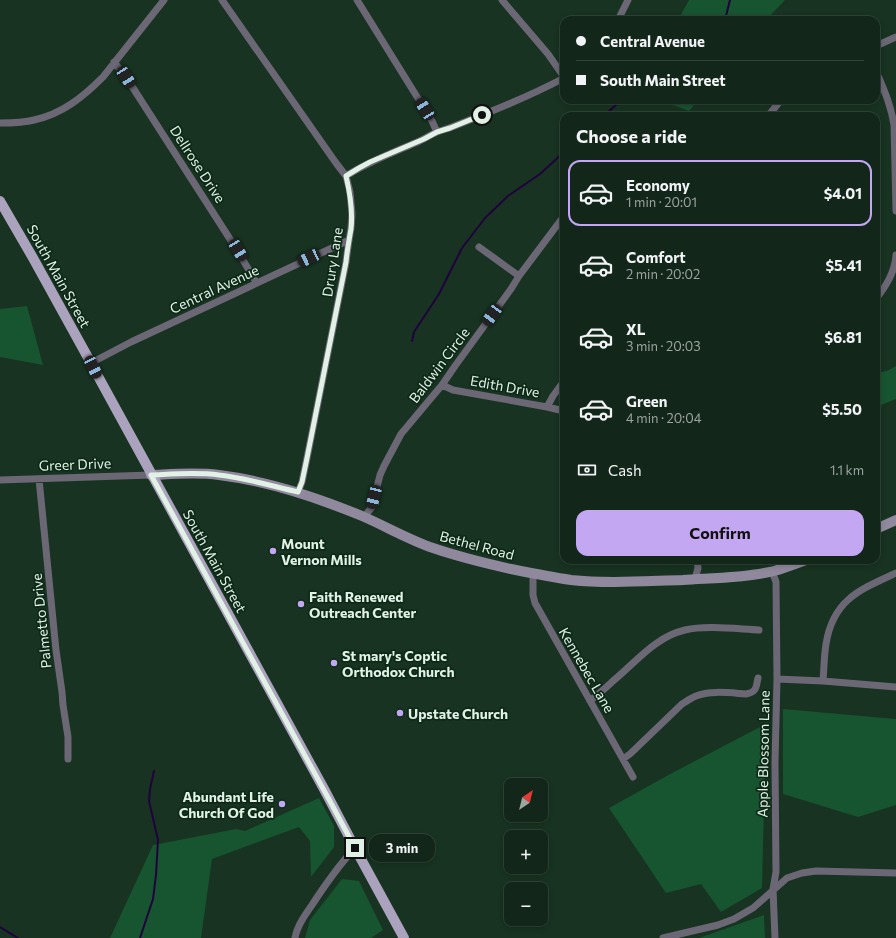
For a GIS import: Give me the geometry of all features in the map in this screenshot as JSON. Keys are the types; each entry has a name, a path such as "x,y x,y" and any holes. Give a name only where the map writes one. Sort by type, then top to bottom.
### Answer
{"main road":[{"name":"South Main Street","path":"0,201 91,363 331,803 401,937"}],"street":[{"path":"0,123 35,120 49,116 76,102 103,78 164,0"},
{"name":"Drury Lane","path":"222,0 346,176 350,192 352,214 346,262 306,464 298,492"},
{"path":"357,0 432,121 437,132"},
{"path":"502,0 548,54 560,71"},
{"path":"620,16 628,0"},
{"path":"880,44 896,37"},
{"name":"Dellrose Drive","path":"114,62 126,77 238,250 256,282"},
{"path":"346,176 370,162 437,132 500,107 560,79"},
{"path":"880,80 890,104 894,126 896,211"},
{"path":"771,112 778,104"},
{"name":"Baldwin Circle","path":"364,517 372,508 380,475 401,434 442,385 519,276 560,221"},
{"name":"Central Avenue","path":"91,363 131,342 256,282 349,240"},
{"path":"479,247 519,276"},
{"path":"880,294 892,274 896,255"},
{"name":"Edith Drive","path":"442,385 453,390 560,410"},
{"path":"547,407 560,386"},
{"name":"Bethel Road","path":"151,475 186,473 220,475 246,479 298,492 364,517 411,539 445,552 480,562 572,580 639,582 744,576 785,568 796,564"},
{"name":"Greer Drive","path":"0,480 151,475"},
{"name":"Palmetto Drive","path":"39,479 55,638 68,737 68,759"},
{"path":"880,527 896,520"},
{"path":"695,579 698,564"},
{"name":"Apple Blossom Lane","path":"772,571 776,582 777,679 775,762 776,872 773,889 775,938"},
{"name":"Kennebec Lane","path":"532,573 532,595 534,603 633,777"},
{"path":"822,681 825,646 828,631 834,616 845,603 856,594 870,585 896,574"},
{"path":"590,701 647,650 659,641 676,632 697,628 759,630"},
{"path":"623,759 635,750 690,698 699,694 709,693 752,693 758,678"},
{"path":"777,679 896,687"},
{"path":"295,938 299,925 318,896 344,859 355,848"},
{"path":"663,938 718,925 734,919 753,908 787,878 797,874 808,872 896,873"}],"green space":[{"path":"689,0 785,0 770,16 680,16"},
{"path":"671,104 695,104 689,111"},
{"path":"27,306 43,365 0,357 0,309"},
{"path":"896,366 896,399 880,405 880,372 887,371"},
{"path":"783,709 896,719 896,805 858,817 783,794"},
{"path":"762,726 765,762 762,888 721,912 701,884 666,893 609,808"},
{"path":"319,798 334,826 334,847 311,877 310,841 299,827 212,859 201,938 110,938 153,845 236,829 245,831"},
{"path":"342,879 359,881 383,930 371,938 305,938 310,920"},
{"path":"764,915 765,938 699,938"}],"waterway":[{"path":"726,16 730,0"},
{"path":"608,112 617,104"},
{"path":"412,341 414,332 439,294 462,248 485,218 508,196 540,174 560,156"},
{"path":"140,938 153,899 156,875 158,840 149,801 154,771"},
{"path":"0,927 18,938"}],"place":[{"name":"Mount Vernon Mills","path":"273,551"},
{"name":"Faith Renewed Outreach Center","path":"301,604"},
{"name":"St mary's Coptic Orthodox Church","path":"334,663"},
{"name":"Upstate Church","path":"400,713"},
{"name":"Abundant Life Church Of God","path":"282,804"}],"route":[{"path":"355,848 151,475 186,473 220,475 246,479 298,492 302,482 346,262 352,214 350,192 346,176 370,162 437,132 482,115"}]}
